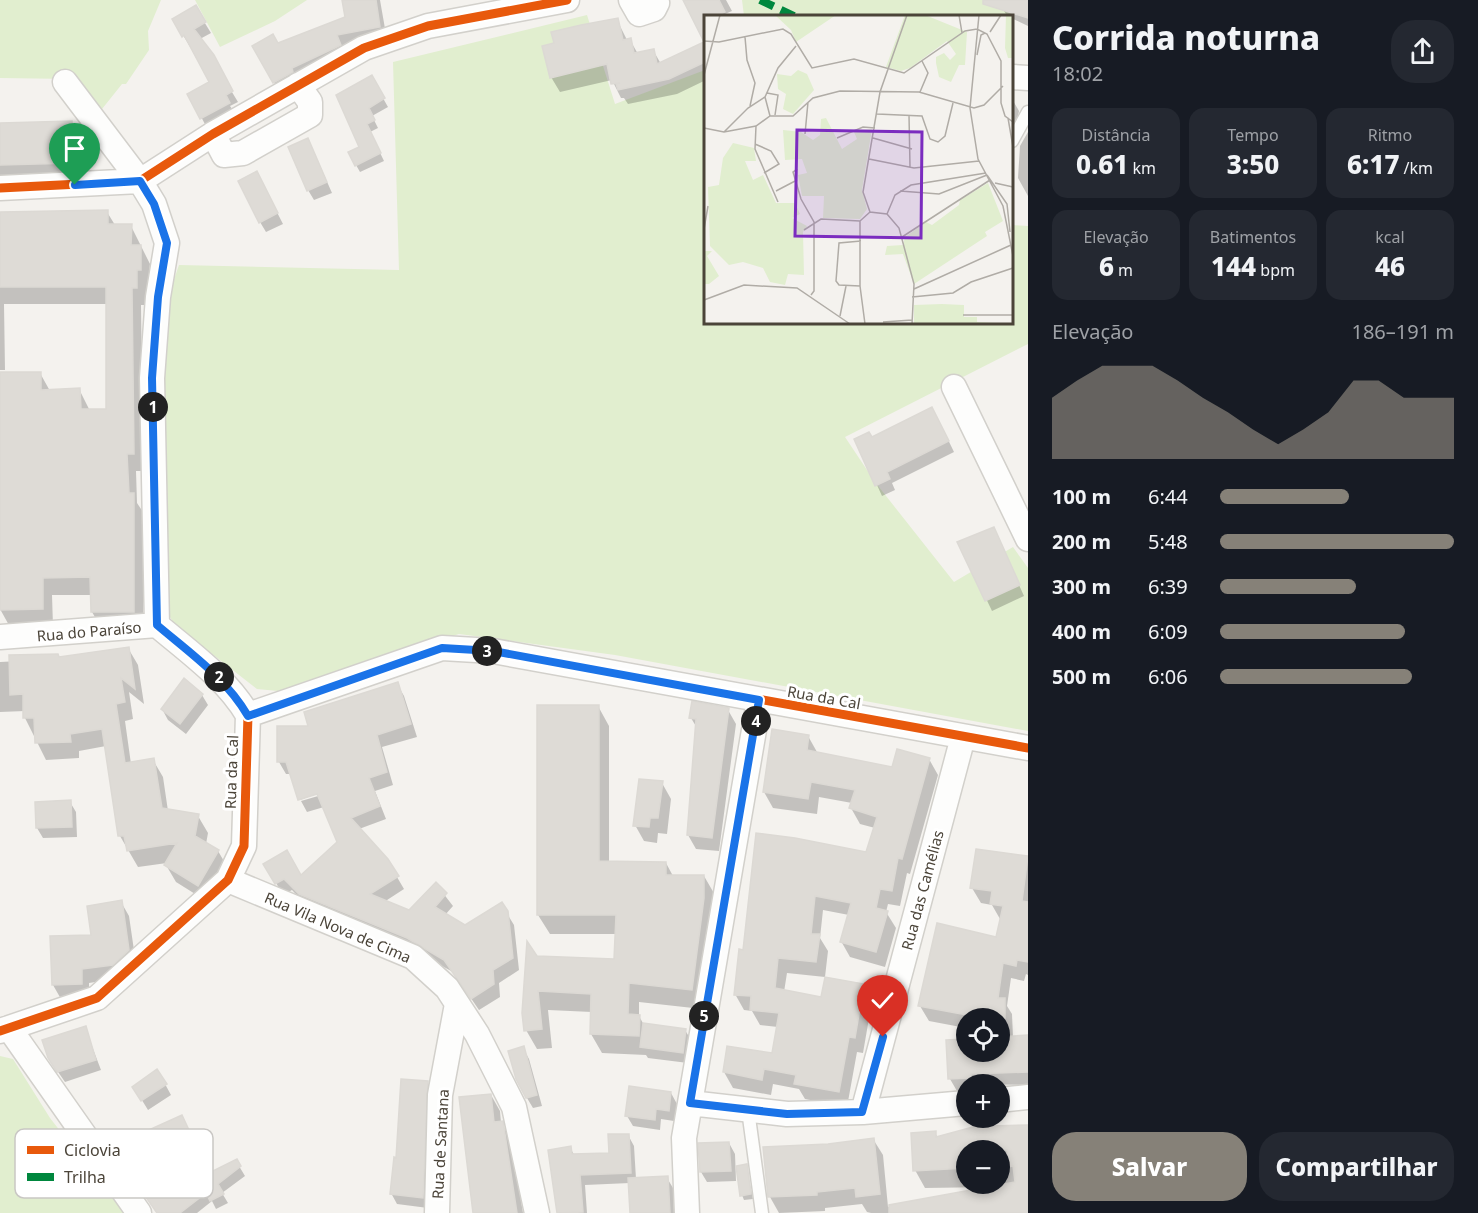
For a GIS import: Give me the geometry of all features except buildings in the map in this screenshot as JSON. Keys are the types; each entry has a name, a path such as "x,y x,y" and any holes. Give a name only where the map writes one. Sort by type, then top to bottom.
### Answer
{"street":[{"path":"0,188 140,181 213,134 364,48 428,26 537,3 567,0"},
{"path":"631,0 639,14 654,9 657,3 655,0"},
{"path":"1013,76 1028,78"},
{"path":"65,82 140,181 154,204 167,243 158,297 152,378 157,625"},
{"path":"213,134 224,155 243,153 310,115 310,102 298,85"},
{"path":"954,387 1028,540"},
{"name":"Rua do Paraíso","path":"0,638 157,625 218,676 238,698 248,716"},
{"name":"Rua da Cal","path":"4,1030 97,998 228,880 244,846 248,716 442,648 493,651 1028,748"},
{"path":"687,1213 684,1138 759,700"},
{"name":"Rua das Camélias","path":"862,1112 963,737"},
{"name":"Rua Vila Nova de Cima","path":"228,880 413,957 447,988 477,1034 514,1107 537,1213"},
{"name":"Rua de Santana","path":"437,1213 440,1095 457,1004"},
{"path":"4,1030 77,1129"},
{"path":"1010,1099 1028,1097"},
{"path":"690,1103 787,1114 862,1112 956,1104"},
{"path":"128,1198 139,1213"}],"lane":[{"path":"1013,138 1028,112"},
{"path":"748,1110 762,1213"}],"green space":[{"path":"0,0 161,0 148,31 149,50 126,84 122,84 102,109 71,79 0,78"},
{"path":"195,0 307,0 275,21 220,47"},
{"path":"742,0 1013,0 1010,15 744,15"},
{"path":"587,15 615,104 704,70 704,324 1013,324 1013,225 1028,226 1028,344 845,437 875,482 954,582 1013,547 1028,568 1028,731 615,655 459,634 278,691 257,689 175,625 163,606 161,317 179,265 399,270 393,62"},
{"path":"0,1056 13,1059 59,1129 15,1129 15,1198 112,1198 124,1213 0,1213"}],"marked path":[{"path":"760,0 792,15"}],"cycle path":[{"path":"0,188 140,181 213,134 364,48 428,26 567,0"},
{"path":"0,1031 97,998 228,880 244,846 248,715 442,648 493,651 1028,748"}],"route":[{"path":"75,185 140,181 154,204 167,243 158,297 152,378 157,625 218,676 238,698 248,716 442,648 493,651 759,700 690,1103 787,1114 862,1112 883,1037"}]}
